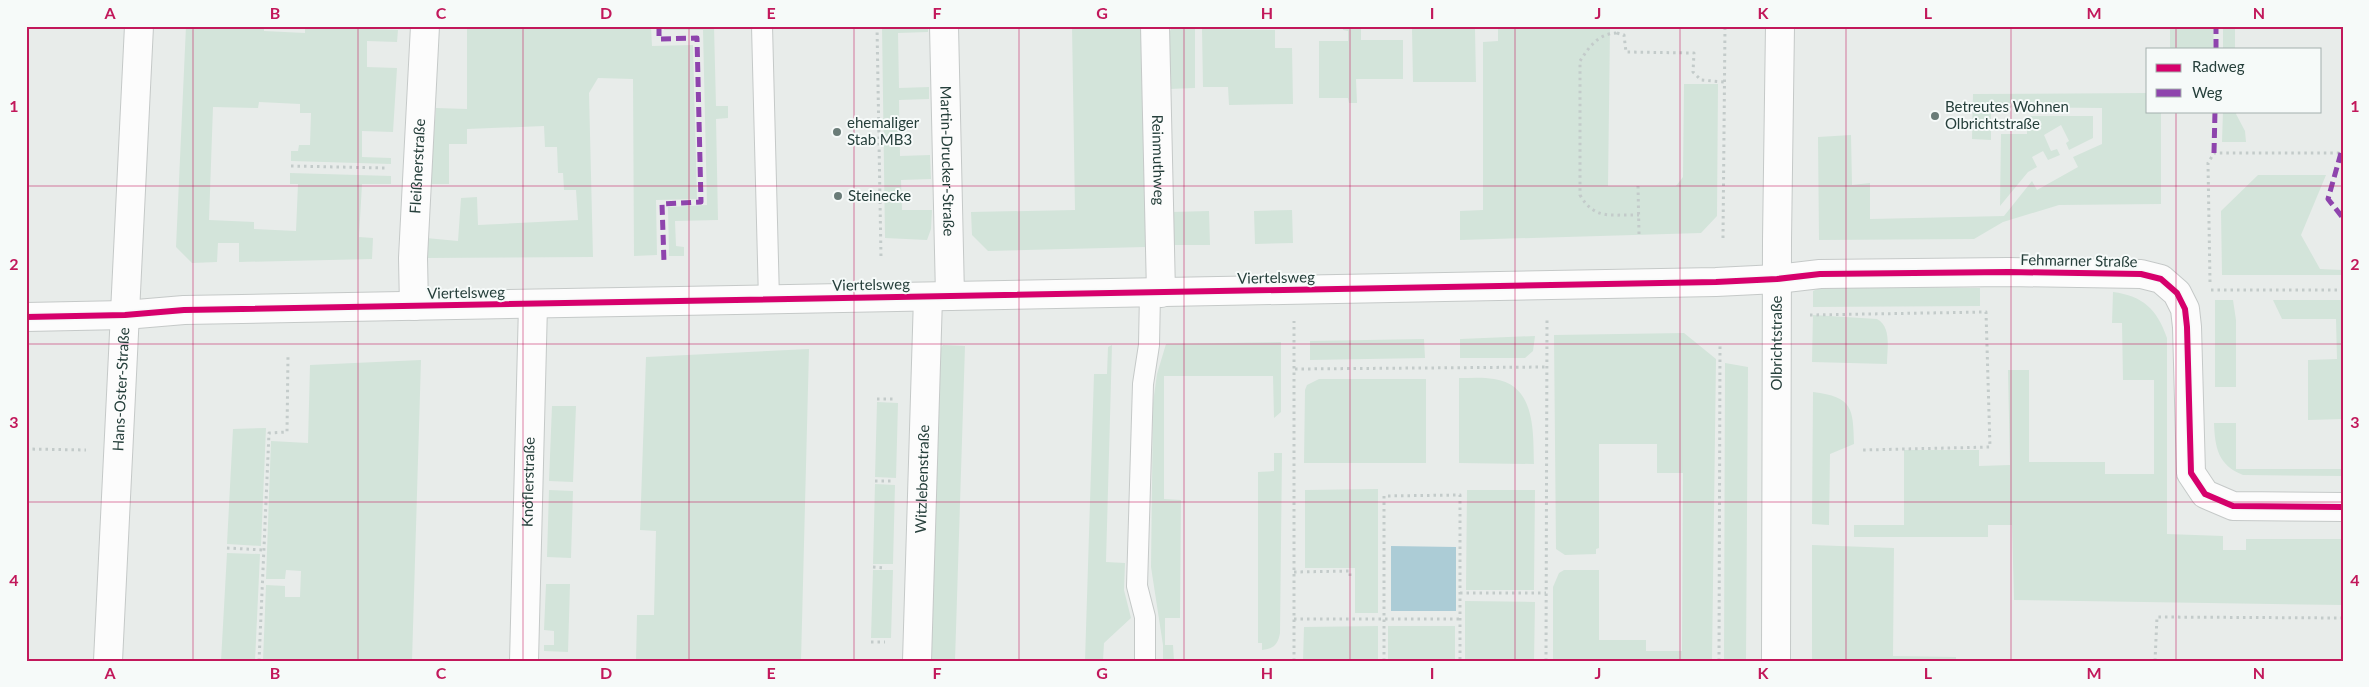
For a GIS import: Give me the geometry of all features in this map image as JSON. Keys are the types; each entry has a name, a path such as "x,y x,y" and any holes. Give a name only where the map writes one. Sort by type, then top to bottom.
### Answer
{"street":[{"name":"Hans-Oster-Straße","path":"108,661 139,26"},
{"name":"Fleißnerstraße","path":"414,306 413,258 425,26"},
{"name":"Martin-Drucker-Straße","path":"939,297 944,26"},
{"name":"Reinmuthweg","path":"1155,26 1156,293"},
{"name":"Olbrichtstraße","path":"1776,661 1780,26"},
{"name":"Fehmarner Straße","path":"1777,279 1820,274 2008,272 2128,273 2161,279 2182,301 2187,318 2190,473 2205,494 2233,506 2343,507"},
{"name":"Viertelsweg","path":"26,317 125,315 184,310 1156,293 1777,279"},
{"name":"Witzlebenstraße","path":"916,661 939,297"},
{"name":"Knöflerstraße","path":"524,661 533,305"}],"lane":[{"path":"762,26 769,300"},
{"path":"1145,661 1146,617 1137,586 1143,384 1156,293"}],"path":[{"path":"877,26 881,258"},
{"path":"1616,26 1616,33"},
{"path":"1723,238 1725,26"},
{"path":"1639,215 1596,214 1586,206 1580,194 1580,62 1589,48 1600,38 1605,34 1616,33 1624,35 1626,52 1694,53 1693,72 1701,80 1724,82"},
{"path":"2343,153 2214,153 2208,164 2210,290 2343,290"},
{"path":"291,166 387,168"},
{"path":"1638,186 1639,234"},
{"path":"1546,661 1547,285"},
{"path":"1293,290 1294,661"},
{"path":"1807,315 1986,312 1990,447 1863,450"},
{"path":"1719,661 1720,345"},
{"path":"259,661 269,434 287,432 288,356"},
{"path":"1294,369 1546,368"},
{"path":"26,449 92,450"},
{"path":"1384,661 1384,496 1460,495 1460,661"},
{"path":"227,548 264,550"},
{"path":"1294,572 1350,571 1350,577"},
{"path":"1460,593 1546,593"},
{"path":"2156,661 2157,616 2343,618"},
{"path":"1294,619 1460,619"}],"green space":[{"path":"186,26 264,26 264,31 305,33 305,26 368,26 369,29 398,30 397,42 367,41 367,67 397,68 393,132 362,131 362,157 391,158 391,164 291,161 291,151 298,151 299,145 310,145 311,113 300,113 300,104 259,102 258,108 213,107 209,220 254,222 254,229 296,231 298,184 290,184 290,173 391,176 391,184 362,184 359,237 373,238 372,259 239,262 239,243 218,243 217,262 192,263 176,247"},
{"path":"467,26 651,26 652,46 693,45 697,199 656,200 657,255 634,256 633,79 598,78 589,93 593,257 425,258 426,238 458,241 461,198 477,197 478,225 578,220 576,190 564,190 563,173 558,173 557,147 545,147 544,126 467,129 467,144 449,144 449,184 430,184 436,108 467,109"},
{"path":"664,26 714,26 716,106 728,106 728,118 716,119 718,220 675,221 676,246 684,247 684,256 669,256 668,207 707,205 703,30 664,30"},
{"path":"882,26 928,26 928,32 898,33 899,88 929,87 929,99 899,100 900,156 930,155 931,179 901,180 902,210 932,210 931,229 927,240 885,238"},
{"path":"1072,26 1146,26 1149,238 1145,247 988,251 972,235 971,212 1075,210"},
{"path":"1343,26 1361,26 1361,40 1403,40 1403,79 1356,79 1357,103 1349,103 1348,98 1319,98 1319,41 1348,41 1348,31 1343,30"},
{"path":"1498,26 1514,26 1514,28 1610,27 1608,186 1676,186 1683,177 1684,84 1718,84 1717,216 1701,233 1460,240 1460,211 1483,210 1483,42 1498,41"},
{"path":"2170,26 2214,26 2213,48 2170,48"},
{"path":"2223,26 2235,26 2235,48 2223,48"},
{"path":"1171,29 1195,29 1195,88 1169,89 1168,35"},
{"path":"1202,29 1275,30 1275,48 1292,48 1293,104 1229,105 1228,87 1203,87"},
{"path":"1412,29 1475,29 1476,82 1413,82"},
{"path":"2146,93 2146,112 2161,112 2161,204 2059,205 2003,222 1974,239 1819,240 1818,137 1851,135 1852,185 1870,183 1870,219 2004,216 2032,181 2037,190 2078,167 2073,157 2102,144 2102,108 1991,107 1991,140 1972,139 1973,94"},
{"path":"2223,112 2237,112 2245,131 2246,142 2222,142"},
{"path":"2027,116 2093,116 2093,138 2069,150 2066,143 2069,141 2061,125 2044,135 2051,151 2057,149 2060,155 2048,160 2043,151 2032,157 2037,167 2028,172 2000,206 2001,134 2027,134"},
{"path":"2258,175 2326,175 2301,235 2320,269 2343,270 2343,275 2222,275 2221,211"},
{"path":"1292,210 1293,243 1255,244 1254,211"},
{"path":"1209,211 1210,245 1172,245 1171,212"},
{"path":"1822,287 1980,288 1980,306 1813,307 1813,291"},
{"path":"2113,292 2133,297 2148,306 2159,319 2167,338 2167,534 2223,536 2223,550 2246,550 2246,539 2343,539 2343,605 2014,600 2012,525 1988,525 1988,537 1854,537 1854,525 1904,525 1904,450 1979,450 1979,466 2010,465 2008,370 2029,370 2029,462 2105,462 2105,474 2154,474 2154,380 2123,380 2122,323 2112,323"},
{"path":"2215,300 2233,300 2236,320 2236,387 2215,387"},
{"path":"2273,300 2343,300 2343,419 2308,420 2308,360 2337,359 2336,319 2282,319"},
{"path":"1813,315 1877,319 1885,327 1887,333 1887,364 1812,362"},
{"path":"1684,333 1716,359 1712,661 1553,661 1553,587 1559,573 1564,570 1599,570 1599,640 1646,640 1646,651 1682,651 1683,473 1657,473 1657,444 1599,444 1599,548 1596,549 1596,554 1565,555 1556,549 1554,335"},
{"path":"1535,336 1533,351 1525,358 1460,358 1460,339"},
{"path":"1424,339 1425,358 1310,360 1310,341"},
{"path":"1281,342 1281,412 1274,418 1273,376 1164,376 1164,499 1181,500 1180,618 1165,618 1165,645 1173,645 1174,661 1163,661 1163,645 1151,567 1153,403 1157,374 1166,344"},
{"path":"943,345 965,346 955,661 930,661 939,351"},
{"path":"1112,345 1106,562 1125,563 1124,590 1131,618 1104,643 1103,661 1085,661 1094,374 1107,374 1108,347"},
{"path":"809,349 801,661 636,661 637,615 654,615 656,531 640,530 646,357"},
{"path":"421,360 412,661 263,661 266,585 285,586 285,597 300,597 301,571 286,570 285,579 266,579 271,441 308,443 310,365"},
{"path":"1725,363 1748,367 1746,661 1724,661"},
{"path":"1459,378 1494,379 1508,383 1518,390 1525,400 1532,425 1534,464 1459,463"},
{"path":"1319,379 1426,379 1426,463 1304,463 1305,390 1307,385"},
{"path":"1813,392 1836,397 1843,401 1848,406 1853,421 1854,444 1830,454 1829,525 1812,524"},
{"path":"877,402 898,403 896,478 875,477"},
{"path":"552,406 576,406 573,482 549,481"},
{"path":"2214,423 2236,423 2236,469 2343,469 2343,476 2243,475 2223,461 2215,440"},
{"path":"266,428 261,546 227,544 233,429"},
{"path":"1274,453 1282,453 1280,633 1278,641 1274,646 1262,650 1262,643 1258,643 1258,472 1274,471"},
{"path":"875,484 895,485 893,564 873,564"},
{"path":"1378,489 1378,613 1355,613 1355,568 1305,568 1305,490"},
{"path":"549,490 573,491 571,558 547,557"},
{"path":"1467,490 1535,490 1534,590 1466,590"},
{"path":"1812,545 1894,548 1893,656 1956,657 1956,661 1812,661"},
{"path":"227,553 260,554 255,661 221,661"},
{"path":"873,570 893,570 891,638 871,638"},
{"path":"546,584 570,584 568,652 544,651 544,645 554,645 554,631 544,630"},
{"path":"1465,601 1535,602 1534,661 1465,661"},
{"path":"1378,626 1378,661 1303,661 1304,627"},
{"path":"1388,626 1455,626 1455,661 1388,661"}],"water":[{"path":"1391,546 1456,547 1456,611 1391,611"}],"marked path":[{"path":"659,26 659,39 697,38 701,202 662,204 664,262"},
{"path":"2216,26 2216,48"},
{"path":"2214,153 2215,112"},
{"path":"2341,153 2328,199 2343,218"}],"cycle path":[{"path":"26,317 125,315 184,310 1716,282 1777,279 1820,274 2008,272 2141,274 2161,279 2177,293 2185,309 2191,473 2205,494 2233,506 2343,507"}],"place":[{"name":"Betreutes Wohnen Olbrichtstraße","path":"1935,116"},
{"name":"ehemaliger Stab MB3","path":"837,132"},
{"name":"Steinecke","path":"838,196"}]}
